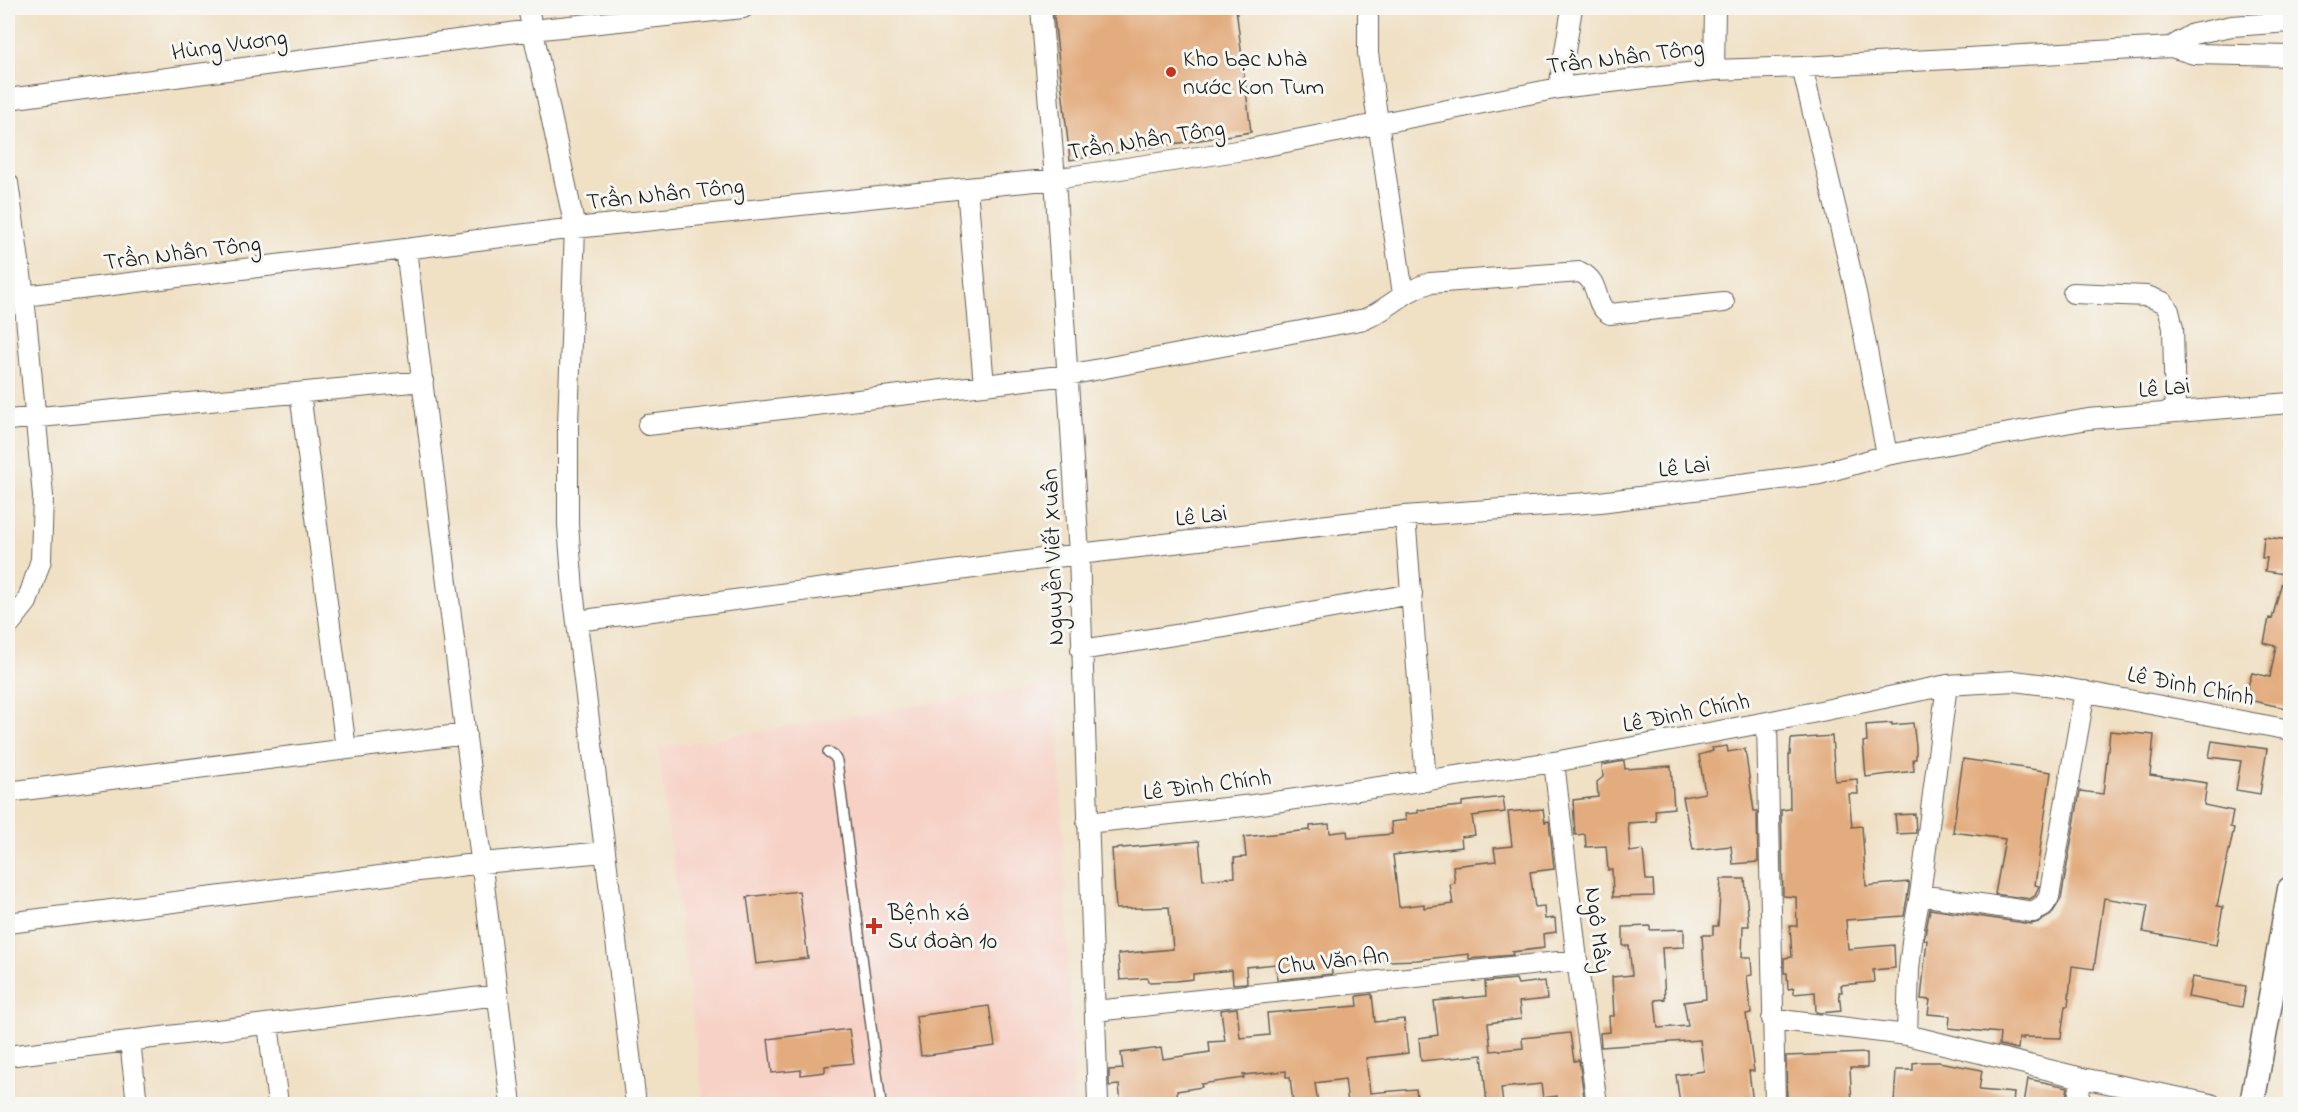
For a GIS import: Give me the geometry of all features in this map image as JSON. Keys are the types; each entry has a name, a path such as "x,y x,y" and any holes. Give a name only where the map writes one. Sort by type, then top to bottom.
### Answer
{"street":[{"path":"528,8 575,228 568,424 568,525 577,621 636,1104"},
{"name":"Hùng Vương","path":"8,99 532,30 743,8"},
{"name":"Nguyễn Viết Xuân","path":"1041,8 1055,179 1079,554 1098,1104"},
{"path":"1368,8 1368,53 1403,294"},
{"path":"1559,88 1572,8"},
{"path":"1714,70 1715,8"},
{"path":"2171,47 2193,34 2232,26 2290,22"},
{"name":"Trần Nhân Tông","path":"16,297 575,228 1055,179 1250,149 1559,88 1714,70 2171,47 2194,54 2290,56"},
{"path":"1802,67 1856,293 1887,455"},
{"path":"8,183 16,297 36,417 43,496 41,560 27,602 8,626"},
{"path":"967,188 984,385"},
{"path":"406,249 511,1104"},
{"path":"648,425 1068,375 1365,319 1388,307 1414,287 1430,283 1580,272 1589,276 1595,285 1604,312 1610,314 1724,302"},
{"path":"2073,293 2147,296 2163,302 2169,311 2173,328 2175,412"},
{"path":"8,420 423,381"},
{"path":"300,393 346,749"},
{"name":"Lê Lai","path":"577,621 1079,554 1405,516 1600,502 1820,474 1887,455 2088,419 2290,403"},
{"path":"1405,516 1426,780"},
{"path":"1081,650 1412,594"},
{"name":"Lê Đình Chính","path":"1087,823 1253,805 1554,762 1947,686 2014,681 2085,691 2290,730"},
{"path":"1907,1035 1909,969 1947,686"},
{"path":"1920,895 2033,912 2044,905 2049,897 2085,691"},
{"path":"1767,722 1775,1104"},
{"path":"8,792 466,734"},
{"name":"Ngô Mây","path":"1554,762 1577,960 1597,1104"},
{"path":"8,923 482,863 605,852"},
{"path":"2252,1104 2290,889"},
{"name":"Chu Văn An","path":"1095,1011 1577,960"},
{"path":"8,1056 498,995"},
{"path":"1772,1019 1907,1035 2082,1078 2211,1104"},
{"path":"268,1024 278,1104"},
{"path":"130,1041 137,1104"},
{"path":"2077,1104 2082,1078"}],"lane":[{"path":"828,752 837,761 881,1104"}],"shaded area":[{"name":"Bệnh xá Sư đoàn 10","path":"1057,683 1074,1104 704,1104 658,748"}],"green space":[{"path":"873,1098 874,1104 796,1104"}],"building":[{"path":"1053,8 1236,8 1251,132 1070,160"},
{"path":"2264,537 2290,540 2290,709 2244,699 2252,673 2270,677 2276,646 2264,643 2269,618 2272,619 2284,574 2265,571 2267,558 2262,558"},
{"path":"1892,723 1892,725 1913,723 1916,746 1916,759 1913,759 1914,771 1866,777 1863,742 1867,741 1866,725"},
{"path":"2110,731 2154,735 2150,775 2207,783 2204,805 2233,811 2230,827 2234,828 2217,906 2223,907 2216,945 2143,932 2148,905 2104,898 2094,969 2072,966 2068,1006 2065,1006 2061,1038 2019,1038 2018,1049 1999,1045 2000,1033 1949,1028 1950,1016 1928,1014 1930,1000 1921,999 1927,940 1924,940 1930,909 2031,924 2051,915 2061,899 2080,791 2103,794"},
{"path":"1832,736 1835,781 1857,779 1858,794 1849,794 1852,827 1862,826 1866,886 1909,882 1909,886 1904,916 1846,920 1848,949 1894,945 1895,968 1873,970 1874,982 1841,985 1842,992 1839,992 1841,1011 1820,1013 1816,1012 1815,992 1794,994 1794,988 1788,989 1787,973 1784,973 1784,958 1792,957 1790,926 1797,926 1796,897 1783,896 1781,810 1790,809 1791,739"},
{"path":"2212,741 2267,749 2260,794 2236,790 2241,761 2209,757"},
{"path":"1727,746 1728,752 1745,749 1754,811 1757,811 1758,862 1733,864 1731,846 1693,850 1683,797 1705,793 1699,755 1713,751 1712,748"},
{"path":"1963,759 2051,772 2035,885 2039,886 2035,896 2030,899 1995,894 2005,839 1953,832"},
{"path":"1624,761 1625,769 1671,766 1674,808 1655,810 1656,821 1628,823 1630,852 1643,850 1646,880 1653,880 1654,896 1613,897 1612,869 1608,870 1606,846 1586,847 1585,834 1575,835 1573,800 1598,797 1597,782 1603,777 1602,765"},
{"path":"1503,797 1505,812 1472,816 1475,835 1461,837 1462,847 1393,855 1399,907 1424,904 1424,908 1453,904 1450,884 1455,883 1453,866 1496,861 1494,848 1512,846 1508,812 1543,809 1545,822 1549,821 1554,869 1530,872 1535,907 1544,906 1545,919 1555,918 1556,932 1543,934 1544,948 1512,952 1513,955 1469,959 1469,954 1417,960 1331,963 1332,974 1277,980 1276,964 1246,967 1247,983 1233,984 1232,970 1193,974 1193,979 1176,981 1148,982 1147,978 1120,980 1118,954 1173,949 1169,907 1116,909 1112,849 1199,841 1203,880 1235,877 1234,858 1246,857 1244,837 1310,830 1310,826 1329,824 1330,833 1347,831 1348,838 1392,834 1391,822 1406,820 1405,814 1418,813 1418,810 1462,806 1462,802"},
{"path":"1915,814 1916,833 1897,834 1895,815"},
{"path":"1721,879 1745,879 1749,926 1743,926 1742,957 1751,957 1752,975 1747,976 1751,1013 1746,1014 1754,1071 1749,1071 1753,1104 1680,1104 1676,1075 1704,1071 1700,1040 1601,1047 1600,1033 1610,1032 1609,1016 1614,1016 1612,977 1632,975 1629,946 1623,946 1623,927 1650,926 1650,930 1684,929 1684,947 1662,948 1665,999 1655,1000 1658,1028 1688,1026 1684,1002 1706,999 1702,935 1713,935 1713,926 1718,926"},
{"path":"799,891 808,958 756,964 747,897"},
{"path":"2192,977 2246,986 2242,1007 2188,997"},
{"path":"1516,979 1518,984 1545,981 1547,999 1519,1002 1521,1019 1488,1023 1491,1051 1523,1048 1522,1038 1570,1033 1574,1061 1579,1060 1585,1104 1558,1104 1557,1096 1543,1098 1541,1084 1501,1088 1503,1104 1487,1104 1482,1055 1421,1061 1419,1038 1438,1035 1434,1001 1486,996 1485,982"},
{"path":"1372,994 1375,1022 1404,1019 1408,1053 1366,1058 1370,1093 1416,1089 1418,1104 1348,1104 1345,1079 1315,1083 1318,1104 1293,1104 1290,1077 1286,1077 1286,1071 1243,1075 1244,1078 1201,1084 1202,1087 1177,1091 1178,1104 1121,1104 1119,1085 1109,1086 1109,1070 1123,1069 1121,1053 1161,1048 1163,1059 1210,1052 1209,1042 1225,1041 1221,1010 1237,1008 1240,1038 1269,1035 1267,1013 1358,1006 1357,996"},
{"path":"989,1006 995,1046 921,1056 916,1016"},
{"path":"849,1029 854,1063 825,1066 825,1072 801,1075 801,1070 772,1073 768,1039"},
{"path":"1867,1053 1867,1068 1850,1068 1852,1104 1787,1104 1786,1056"},
{"path":"1939,1062 1982,1070 1979,1090 2014,1093 2013,1104 1894,1104 1896,1070 1913,1070 1913,1063"},
{"path":"2028,1079 2068,1087 2065,1104 2024,1104"}],"place":[{"name":"Kho bạc Nhà nước Kon Tum","path":"1171,72"},
{"name":"Bệnh xá Sư đoàn 10","path":"874,926"}]}
